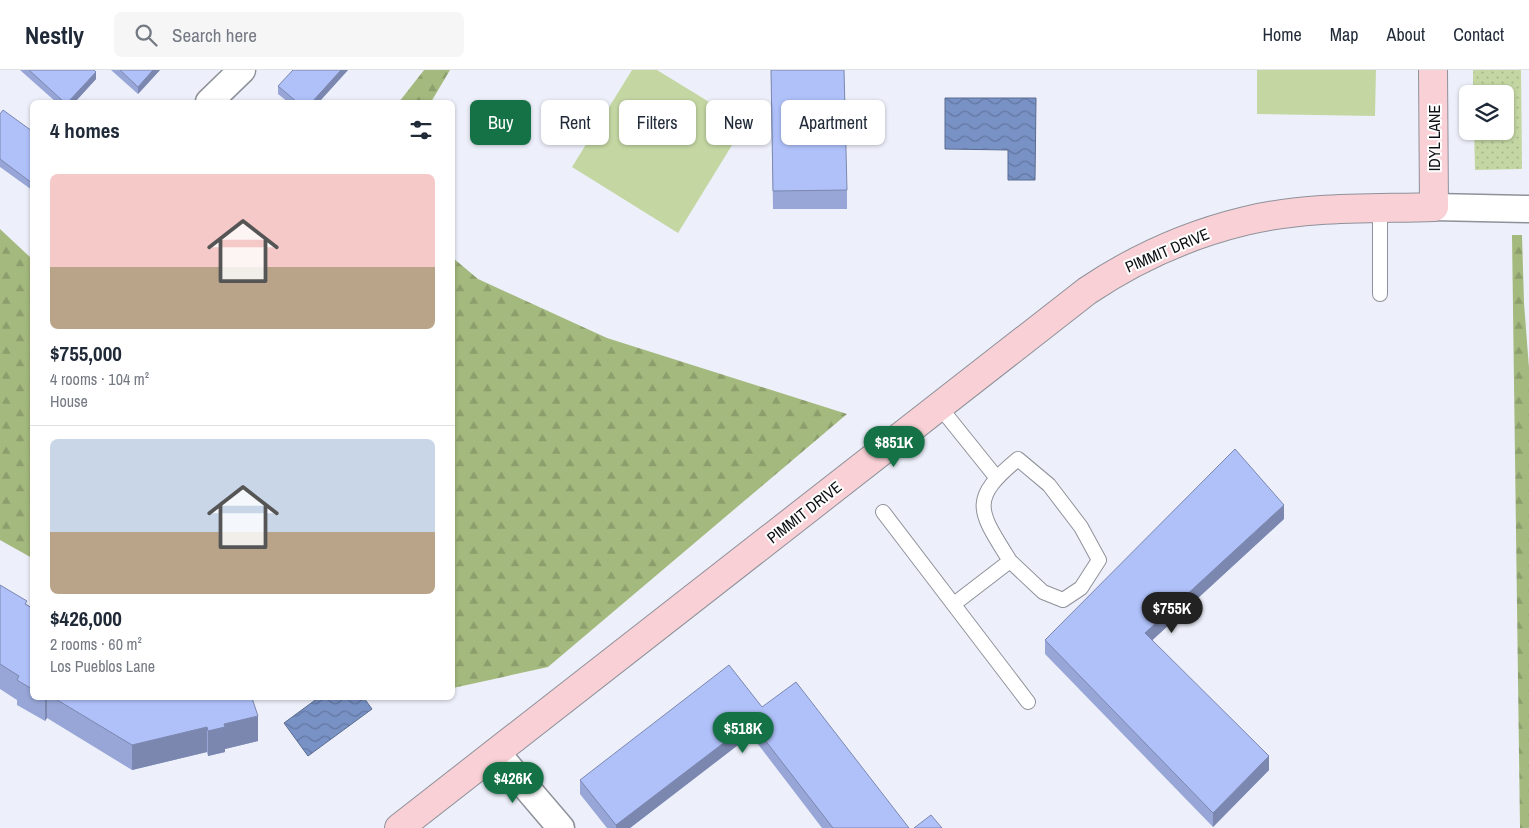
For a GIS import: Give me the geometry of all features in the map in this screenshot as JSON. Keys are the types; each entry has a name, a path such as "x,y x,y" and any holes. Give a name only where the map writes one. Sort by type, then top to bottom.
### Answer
{"street":[{"path":"211,100 242,70"},
{"name":"IDYL LANE","path":"1433,70 1434,207"},
{"path":"1434,207 1529,209"},
{"name":"PIMMIT DRIVE","path":"399,828 1087,291 1136,260 1187,238 1246,220 1311,212 1434,207"},
{"path":"496,752 561,828"}],"lane":[{"path":"1380,208 1380,294"},
{"path":"939,406 996,477"},
{"path":"1018,459 1049,485 1081,527 1099,560 1081,588 1063,600 1043,592 1010,561 985,521 984,494 996,477 1018,459"},
{"path":"883,512 1028,702"},
{"path":"954,604 1010,561"}],"green space":[{"path":"424,70 450,70 432,100 401,100"},
{"path":"632,70 657,70 706,100 706,145 732,145 678,233 572,167 586,145 609,145 609,107"},
{"path":"1257,70 1376,70 1375,116 1257,114"},
{"path":"1473,70 1521,70 1522,169 1475,170 1474,140 1514,140 1514,85 1473,85"},
{"path":"0,229 30,257 30,557 0,540"},
{"path":"1512,235 1522,235 1524,303 1529,368 1529,828 1520,828"},
{"path":"455,260 478,279 607,338 847,414 548,667 455,688"}],"water":[{"path":"945,98 1036,98 1035,180 1008,180 1008,150 945,149"},
{"path":"315,700 365,700 372,709 308,756 284,723"}],"building":[{"path":"29,70 94,70 96,72 70,100 62,100"},
{"path":"120,70 153,70 138,87"},
{"path":"293,70 341,70 314,100 295,100 278,86"},
{"path":"771,70 844,70 845,100 781,100 781,145 846,145 847,190 773,191"},
{"path":"3,110 30,130 30,182 0,159 0,114"},
{"path":"1235,449 1284,505 1145,633 1269,756 1213,813 1045,640"},
{"path":"0,585 27,601 25,604 30,607 30,688 17,680 19,676 0,664"},
{"path":"729,665 762,707 796,682 909,828 833,828 751,722 616,825 580,780"},
{"path":"57,700 253,700 258,716 224,724 225,727 208,731 207,727 132,745"},
{"path":"931,815 942,828 914,828"}]}
